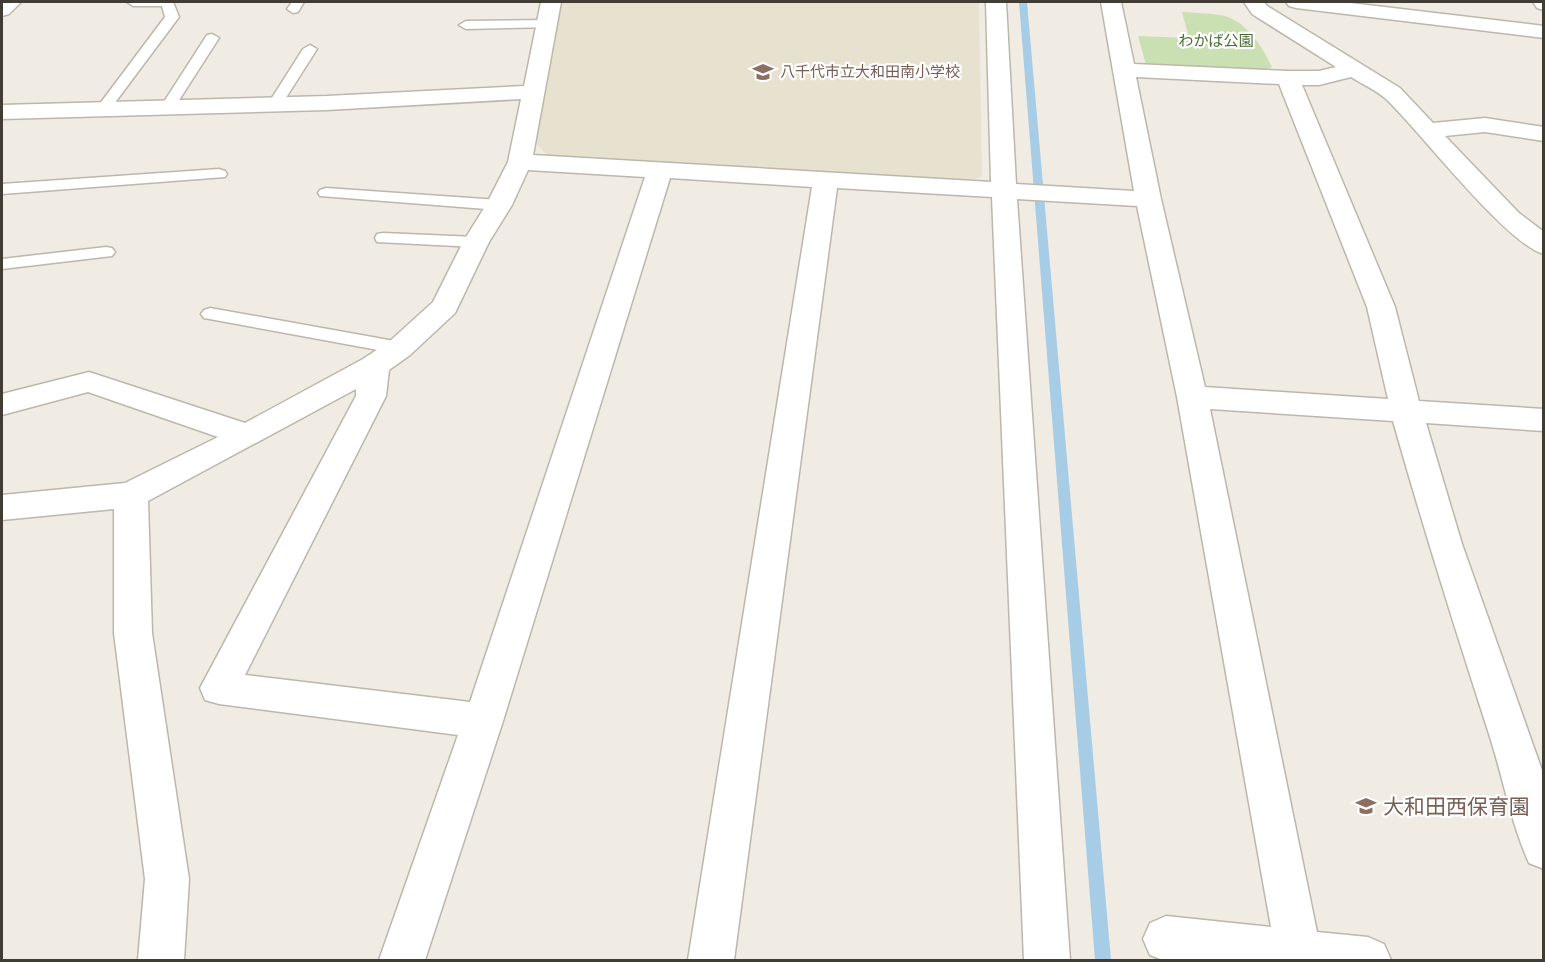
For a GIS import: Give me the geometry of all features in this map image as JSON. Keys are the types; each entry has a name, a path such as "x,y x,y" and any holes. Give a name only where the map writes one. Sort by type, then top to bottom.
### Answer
{"street":[{"path":"2,10 11,2"},
{"path":"2,507 131,495 248,435 387,357 445,307 476,242 499,205 520,162 552,2"},
{"path":"996,2 1010,190 1047,960"},
{"path":"1111,2 1148,198 1192,397 1299,957"},
{"path":"1254,2 1259,10 1392,93 1510,218 1544,246"},
{"path":"1296,2 1544,32"},
{"path":"1125,70 1318,78 1355,69"},
{"path":"1288,78 1381,307 1406,410 1445,544 1526,785 1544,849"},
{"path":"2,111 167,108 534,92"},
{"path":"1428,130 1485,125 1544,134"},
{"path":"520,162 1148,198"},
{"path":"402,960 483,721 660,170"},
{"path":"711,960 826,179"},
{"path":"387,357 371,396 219,688 483,721"},
{"path":"2,404 89,382 248,435"},
{"path":"1192,397 1544,420"},
{"path":"131,495 133,633 167,879 161,960"},
{"path":"1166,939 1299,957 1368,960"}],"lane":[{"path":"103,109 172,17 167,2 133,2"},
{"path":"466,26 547,24"},
{"path":"167,108 212,38"},
{"path":"275,104 310,50"},
{"path":"2,189 219,174"},
{"path":"326,193 499,205"},
{"path":"383,238 476,242"},
{"path":"2,264 106,252"},
{"path":"210,314 387,357"}],"shaded area":[{"name":"八千代市立大和田南小学校","path":"558,2 979,2 982,176 970,181 548,156 534,142"}],"green space":[{"name":"わかば公園","path":"1182,12 1220,15 1237,22 1258,42 1272,67 1262,71 1146,65 1138,36 1189,38"}],"waterway":[{"path":"1023,2 1103,960"}],"place":[{"name":"八千代市立大和田南小学校","path":"763,72"},
{"name":"大和田西保育園","path":"1366,806"}]}
